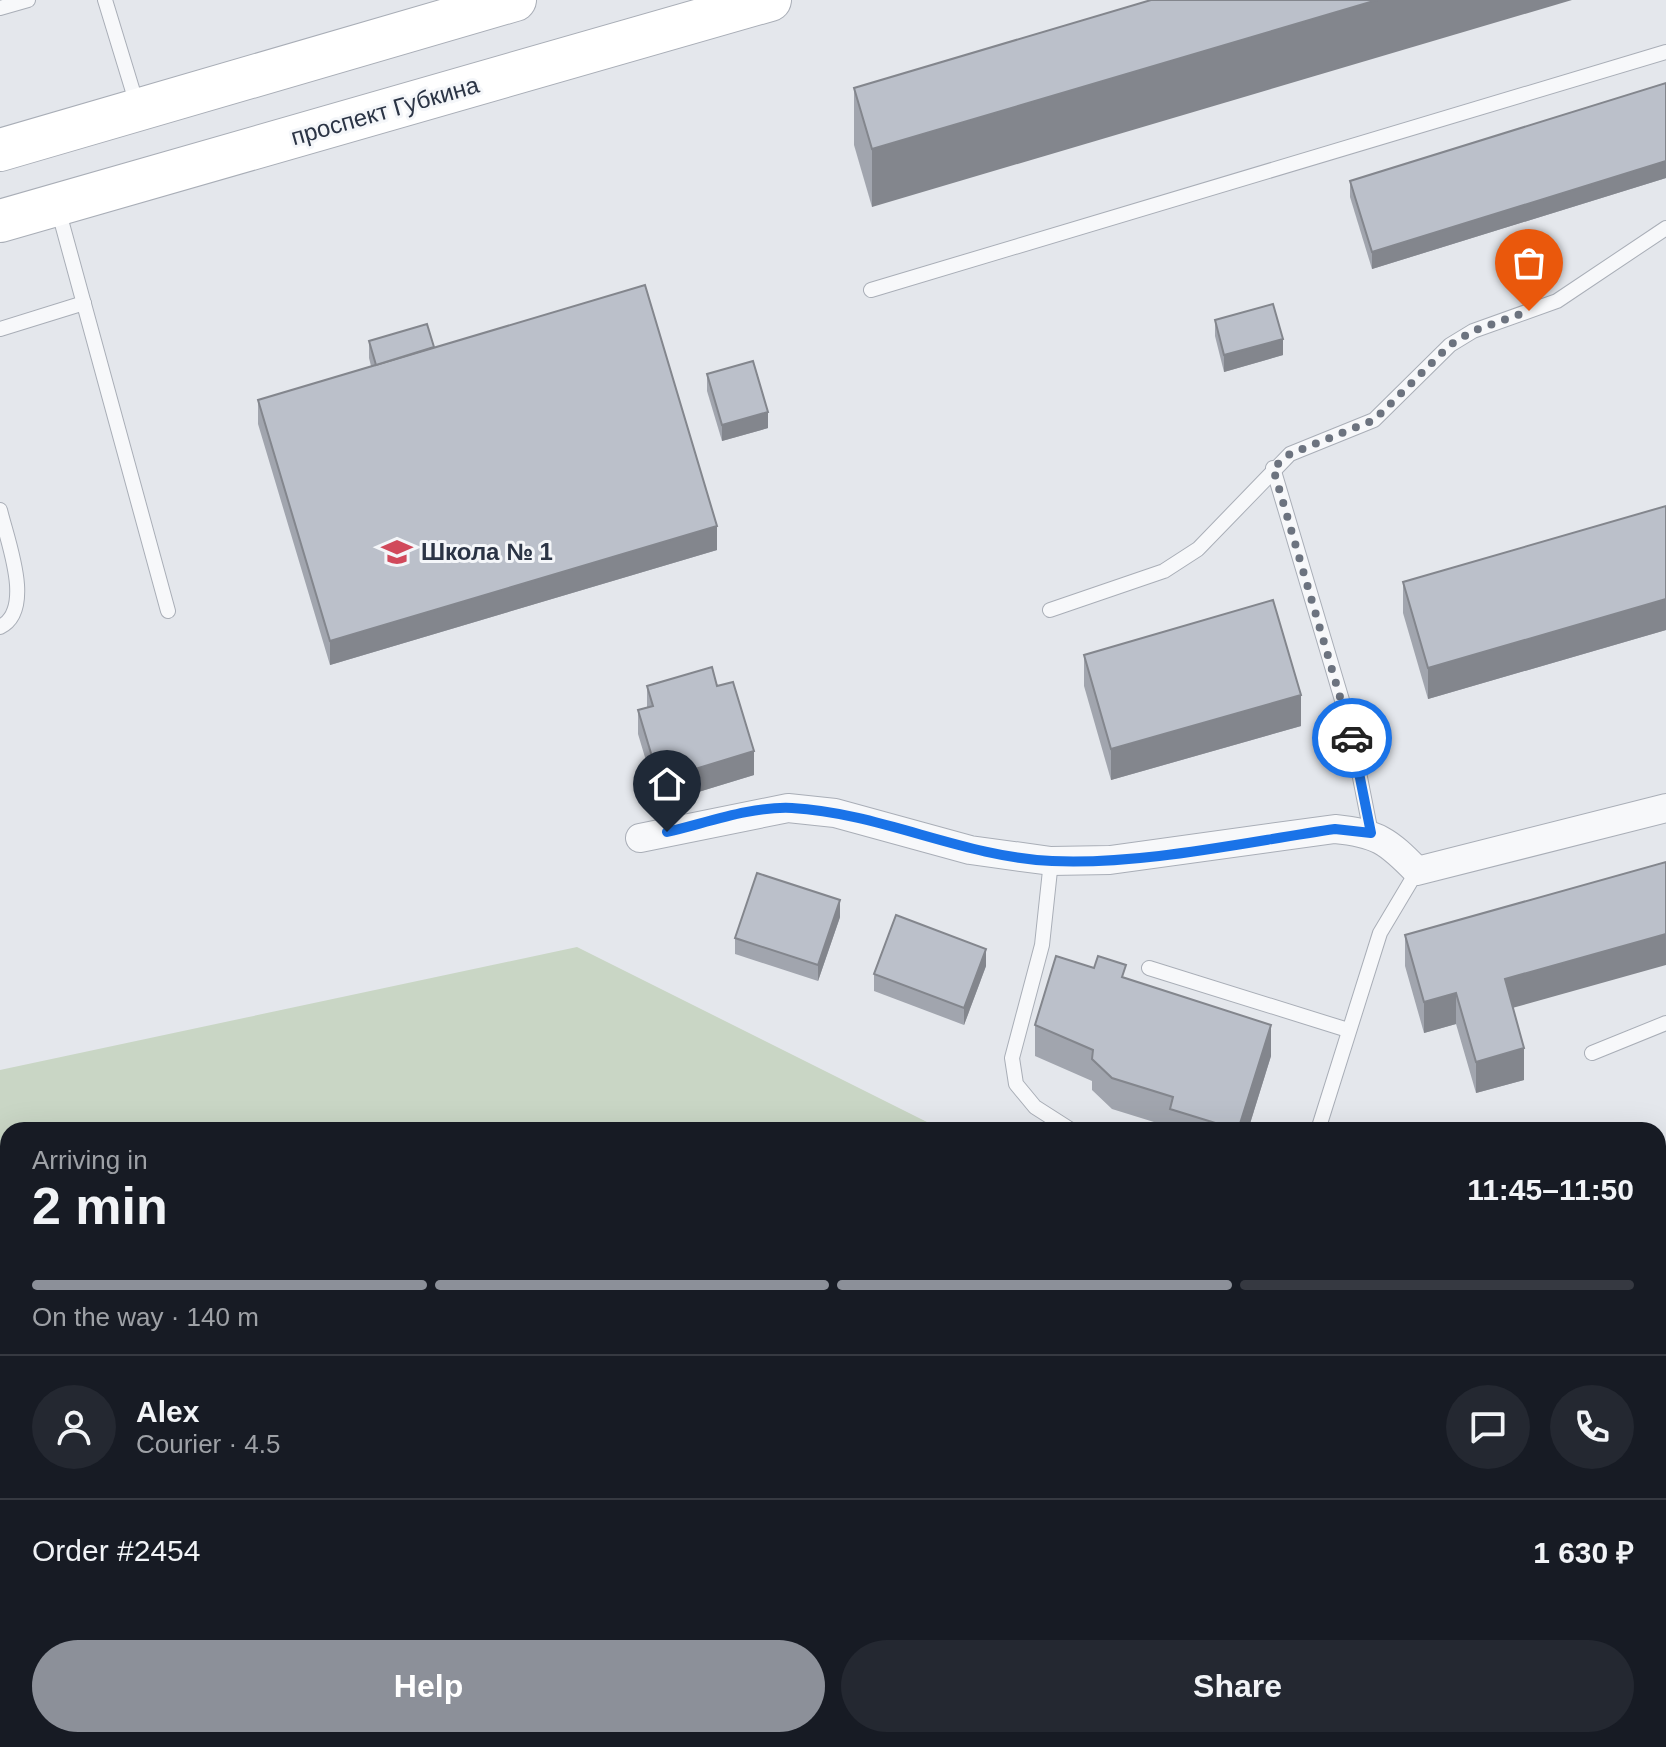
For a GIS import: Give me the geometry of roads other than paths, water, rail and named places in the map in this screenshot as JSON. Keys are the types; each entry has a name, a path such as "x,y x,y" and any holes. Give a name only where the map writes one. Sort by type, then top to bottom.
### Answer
{"main road":[{"path":"0,150 515,0"},
{"name":"проспект Губкина","path":"0,221 770,0"}],"street":[{"path":"640,838 788,808 835,813 970,850 1051,861 1110,860 1335,829 1371,833 1394,847 1417,871 1666,808"}],"lane":[{"path":"0,8 28,0"},
{"path":"105,0 138,108"},
{"path":"871,290 1666,52"},
{"path":"57,205 168,611"},
{"path":"1050,610 1164,571 1198,549 1273,468 1290,454 1374,420 1450,345 1473,331 1557,301 1666,228"},
{"path":"0,329 84,303"},
{"path":"1273,468 1350,727 1371,833"},
{"path":"0,510 19,594 15,613 0,627"},
{"path":"1051,861 1042,945 1012,1058 1016,1084 1035,1107 1058,1122"},
{"path":"1320,1122 1380,933 1417,871"},
{"path":"1149,968 1348,1030"},
{"path":"1592,1053 1666,1023"}],"place":[{"name":"Школа № 1","path":"397,552"}]}
